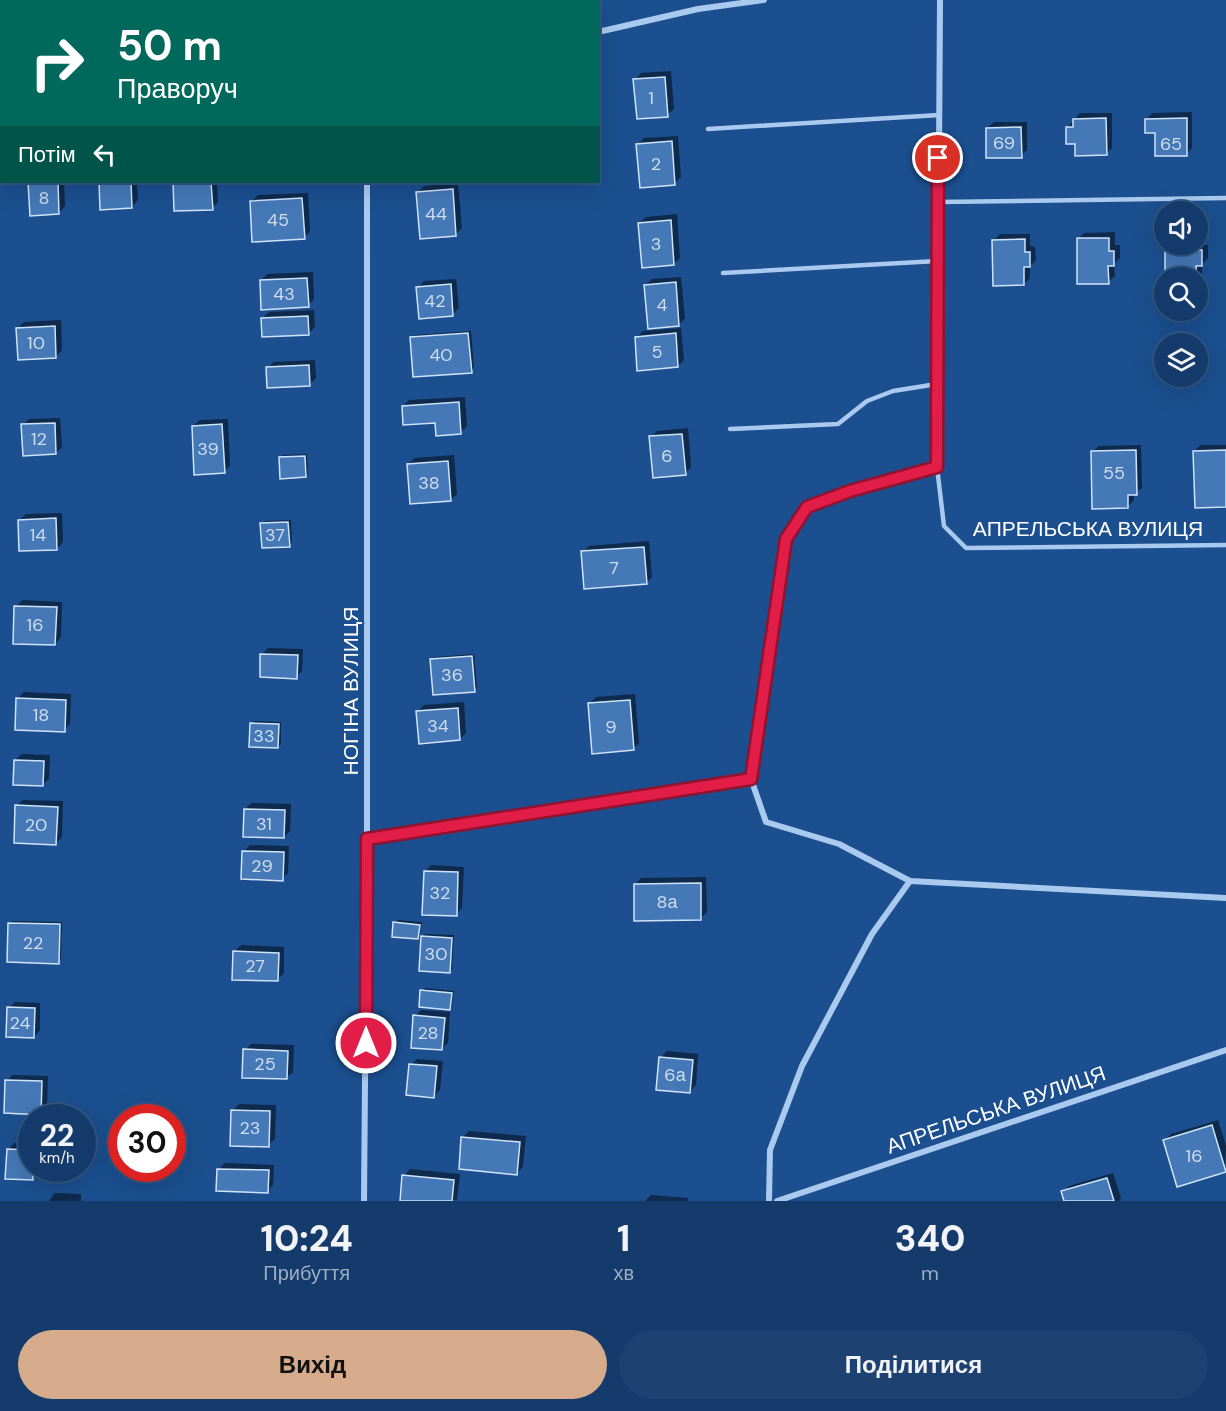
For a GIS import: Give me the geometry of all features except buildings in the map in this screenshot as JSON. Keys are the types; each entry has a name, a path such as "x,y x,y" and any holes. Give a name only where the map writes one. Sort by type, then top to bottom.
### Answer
{"street":[{"path":"600,32 698,9 764,0"},
{"path":"940,0 937,467 850,491 807,507 786,539 751,779 766,822 839,844 910,880 1226,898"},
{"name":"НОГІНА ВУЛИЦЯ","path":"364,1201 367,839 367,183"},
{"path":"367,839 751,779"},
{"path":"769,1201 770,1150 802,1066 872,934 910,880"},
{"name":"АПРЕЛЬСЬКА ВУЛИЦЯ","path":"777,1201 1226,1050"}],"lane":[{"path":"708,129 939,115"},
{"path":"938,202 1226,198"},
{"path":"723,273 937,261"},
{"path":"730,429 838,424 867,401 892,391 937,384"},
{"name":"АПРЕЛЬСЬКА ВУЛИЦЯ","path":"937,467 944,526 966,548 1226,545"}],"route":[{"path":"366,1043 367,839 751,779 786,539 807,507 850,491 937,467 938,158"}]}
